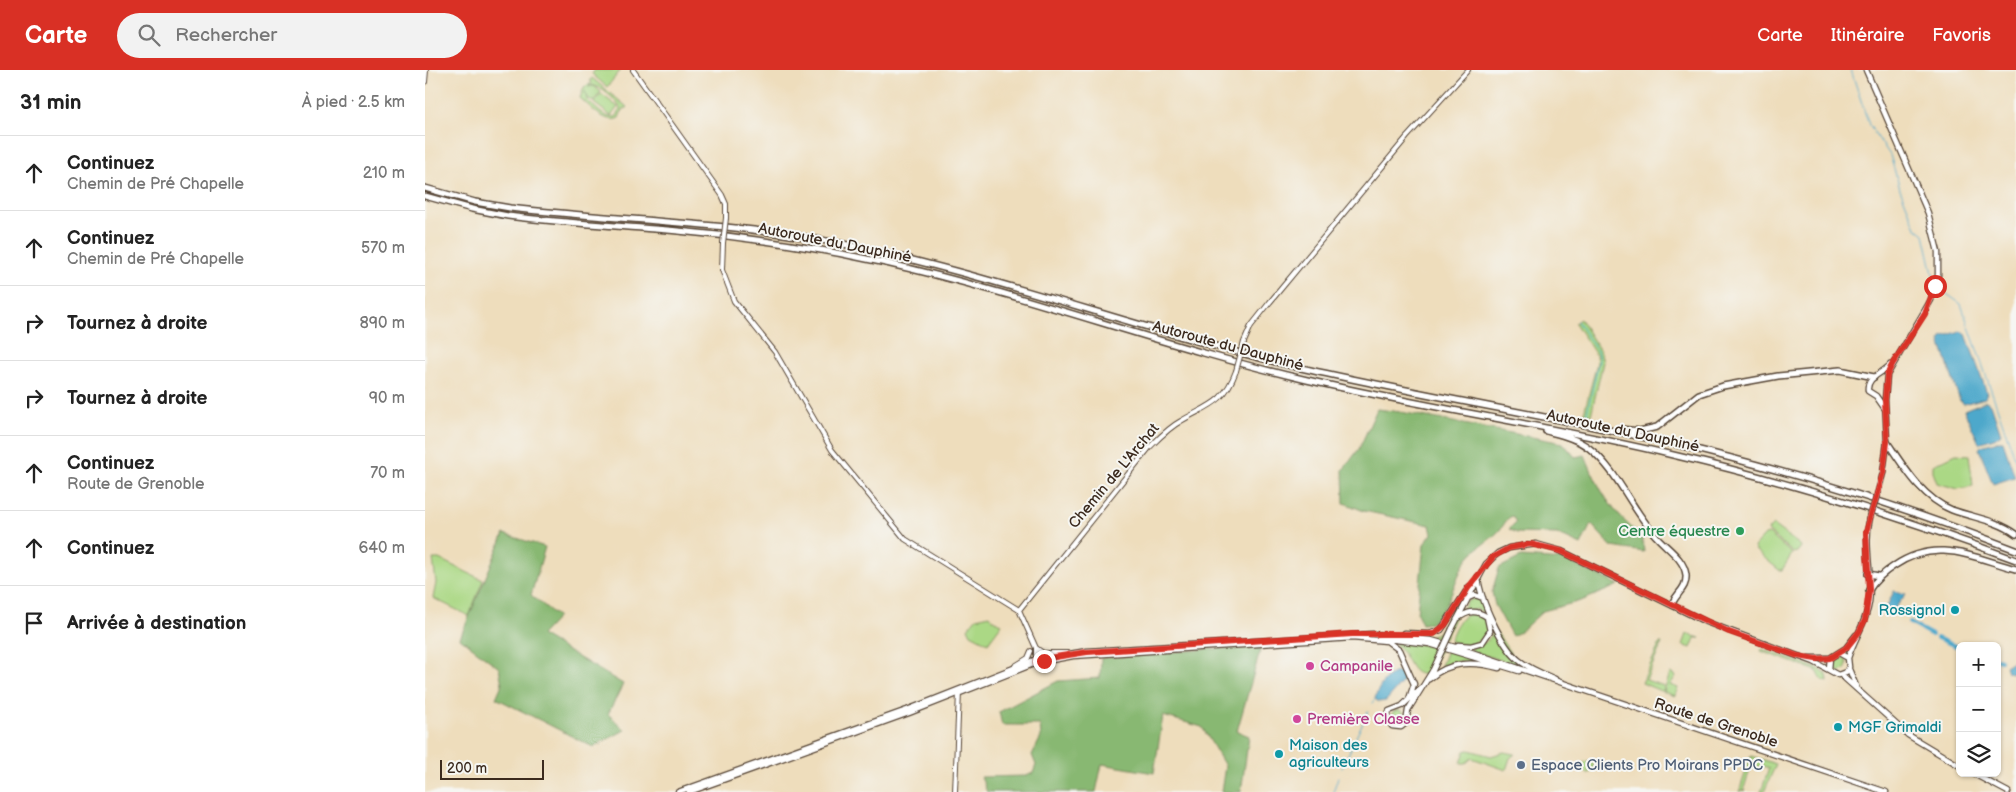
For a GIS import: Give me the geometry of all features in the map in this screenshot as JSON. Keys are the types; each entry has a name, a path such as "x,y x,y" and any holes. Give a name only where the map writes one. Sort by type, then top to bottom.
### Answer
{"highway":[{"name":"Autoroute du Dauphiné","path":"425,188 475,202 510,208 730,227 839,244 959,272 1179,336 1289,365 1591,426 1775,470 1898,507 2016,550"},
{"name":"Autoroute du Dauphiné","path":"425,196 507,216 748,239 889,264 977,287 1255,367 1339,387 1634,446 1754,475 1895,516 2016,560"},
{"path":"1591,426 1635,431 1653,428 1668,420 1699,394 1723,386 1779,376 1840,370 1875,376"},
{"path":"1509,420 1574,439 1597,456 1623,488 1641,518 1684,568 1685,585 1675,598 1673,605"},
{"path":"1887,442 1918,486 1939,504 1998,523 2016,534"},
{"path":"1869,590 1879,576 1906,558 1935,551 1961,552 2016,570"},
{"path":"1868,574 1879,576"}],"main road":[{"path":"1858,689 1849,669 1848,658 1865,620 1869,590 1866,546 1870,517 1883,473 1887,442 1885,392 1893,363 1925,314 1938,276 1938,252 1934,230 1866,70"},
{"path":"1886,411 1876,396 1870,393 1868,387 1869,381 1893,363"},
{"path":"1875,376 1883,378 1887,382"},
{"path":"1876,396 1885,392"},
{"path":"1389,634 1429,634 1438,632 1445,625 1486,564 1503,550 1516,546 1536,544 1561,551 1729,632 1798,656 1829,669 1832,673 1841,675 1908,735 1956,764"},
{"path":"1478,576 1485,599 1501,636 1518,660 1528,667 1586,692"},
{"path":"1478,576 1433,671 1422,686 1407,713 1407,720 1403,726 1392,726 1388,721 1388,714 1393,708 1400,707 1422,686 1439,671 1459,664 1489,665 1539,676"},
{"path":"1466,599 1475,595 1485,599"},
{"path":"1431,640 1471,646 1483,643 1489,635 1489,621 1479,612 1469,612 1456,620"},
{"path":"1798,656 1816,659 1830,658 1839,653 1859,632"},
{"name":"Route de Grenoble","path":"1352,636 1389,634 1431,640 1885,792"},
{"path":"689,792 1035,661 1073,656 1352,636"},
{"path":"678,792 959,691 1004,671 1035,661 1072,653 1352,636 1387,641 1399,650 1414,684 1409,699"},
{"name":"Route de Grenoble","path":"1352,636 1389,638 1430,644 1539,676"},
{"path":"1839,653 1848,658"},
{"path":"1829,669 1830,658"},
{"path":"1841,675 1849,669"},
{"path":"1400,707 1407,713"},
{"path":"1980,777 2008,792"}],"street":[{"path":"425,82 426,70"},
{"path":"633,70 722,195 726,204 722,270 734,301 780,360 832,450 885,517 905,539 1019,610 1033,641 1035,661"},
{"name":"Chemin de L'Archat","path":"1019,610 1149,448 1171,427 1221,399 1230,387 1251,326 1423,117 1468,70"},
{"path":"1034,652 1072,653"},
{"path":"1004,671 1028,658 1034,652"},
{"path":"955,792 959,691"}],"green space":[{"path":"595,70 621,70 607,87 592,74"},
{"path":"592,78 627,107 623,108 619,118 608,119 603,117 580,98 584,87 592,83 590,80","holes":["591,85 595,86 608,94 619,105 620,109 617,116 609,117 605,115 587,100 586,96 593,102 601,92 594,86 588,87"]},
{"path":"601,94 618,107 611,116 594,103"},
{"path":"1580,319 1600,351 1603,362 1591,415 1584,413 1597,363 1596,355 1575,323"},
{"path":"1377,409 1563,443 1575,457 1585,455 1607,500 1622,519 1642,536 1644,552 1612,547 1591,524 1581,545 1557,534 1517,533 1509,529 1516,522 1512,516 1507,519 1495,535 1468,558 1450,597 1438,616 1431,622 1422,624 1417,613 1424,544 1432,534 1430,525 1364,511 1344,503 1343,470 1359,449"},
{"path":"1956,454 1969,455 1973,486 1958,489 1937,483 1933,472 1933,465"},
{"path":"1773,525 1800,545 1801,547 1797,552 1793,553 1769,532 1768,530"},
{"path":"504,534 545,547 531,595 558,617 541,635 623,684 608,714 625,730 593,747 496,698 502,684 499,668 460,638"},
{"path":"1769,534 1792,554 1782,570 1779,570 1755,550 1754,547 1765,535"},
{"path":"1521,557 1564,560 1619,585 1581,601 1543,611 1520,632 1512,636 1495,605 1492,592 1499,568"},
{"path":"433,559 439,559 483,580 469,616 433,598 436,583"},
{"path":"1477,597 1481,599 1488,617 1478,609 1462,612 1467,602"},
{"path":"1460,604 1445,639 1429,636 1438,633"},
{"path":"1471,613 1483,617 1488,630 1480,639 1472,644 1450,641 1460,621"},
{"path":"990,615 993,620 1002,624 988,643 971,634 968,628 976,618"},
{"path":"1493,632 1497,633 1519,666 1472,651 1471,648 1486,642"},
{"path":"1687,634 1700,638 1695,638 1691,648 1683,645"},
{"path":"1395,640 1441,648 1428,674 1415,671"},
{"path":"1660,643 1662,643 1646,680 1664,686 1663,692 1642,683"},
{"path":"1261,648 1237,731 1249,736 1241,792 1221,792 1225,766 1202,727 1163,716 1154,773 1102,764 1096,792 987,792 981,777 1026,776 1033,773 1036,765 1032,755 1041,737 1040,725 1002,725 999,712 1058,681 1100,678 1101,658 1210,649"},
{"path":"1762,649 1819,669 1827,675 1828,682 1822,680 1817,671 1761,651"},
{"path":"1447,650 1491,663 1458,661 1441,666"},
{"path":"1839,656 1847,664 1839,672 1831,664"},
{"path":"1670,673 1676,676 1670,685 1678,688 1675,696 1664,692"},
{"path":"1395,710 1401,710 1405,717 1401,724 1395,724 1391,720 1391,714"},
{"path":"1469,750 1491,756 1504,752 1515,754 1510,758 1506,770 1472,758 1466,763 1461,763 1465,751"},
{"path":"1751,756 1776,764 1764,792 1761,792 1769,768 1759,765 1757,769 1751,767 1744,788 1746,791 1742,790 1739,792"},
{"path":"1586,761 1590,761 1594,767 1590,773 1586,773 1582,769 1582,765"}],"water":[{"path":"1960,331 1966,334 1987,393 1985,398 1964,404 1960,401 1940,341 1943,337"},
{"path":"1986,401 1991,404 2001,434 1979,443 1964,410"},
{"path":"2003,441 2015,477 1993,484 1979,449 1981,446"},
{"path":"1894,591 1906,594 1893,611 1886,608"},
{"path":"2016,659 2016,670 2012,673 2007,672 2005,666"},
{"path":"1397,672 1401,673 1403,681 1386,701 1379,702 1375,699 1380,687 1386,679"}],"waterway":[{"path":"1851,70 1869,125 1890,155 1900,189 1916,228 1924,234 1934,278"},
{"path":"1944,292 1961,304 2016,461"},
{"path":"1577,321 1597,351 1599,360 1586,417"},
{"path":"1910,623 1932,635"},
{"path":"1937,638 1956,646"},
{"path":"1372,703 1375,699"},
{"path":"1342,768 1368,711"},
{"path":"1333,792 1338,777"}],"place":[{"name":"Centre équestre","path":"1740,531"},
{"name":"Rossignol","path":"1955,610"},
{"name":"Campanile","path":"1310,666"},
{"name":"Première Classe","path":"1297,719"},
{"name":"MGF Grimaldi","path":"1838,727"},
{"name":"Maison des agriculteurs","path":"1279,754"},
{"name":"Espace Clients Pro Moirans PPDC","path":"1521,765"}],"route":[{"path":"1044,661 1036,664 1036,660 1043,657 1072,653 1352,634 1434,634 1445,625 1468,588 1493,557 1509,548 1530,544 1561,551 1729,632 1798,656 1816,659 1830,658 1846,648 1859,632 1865,620 1869,602 1866,532 1883,473 1887,442 1885,392 1888,387 1887,375 1925,314 1935,286"}]}
